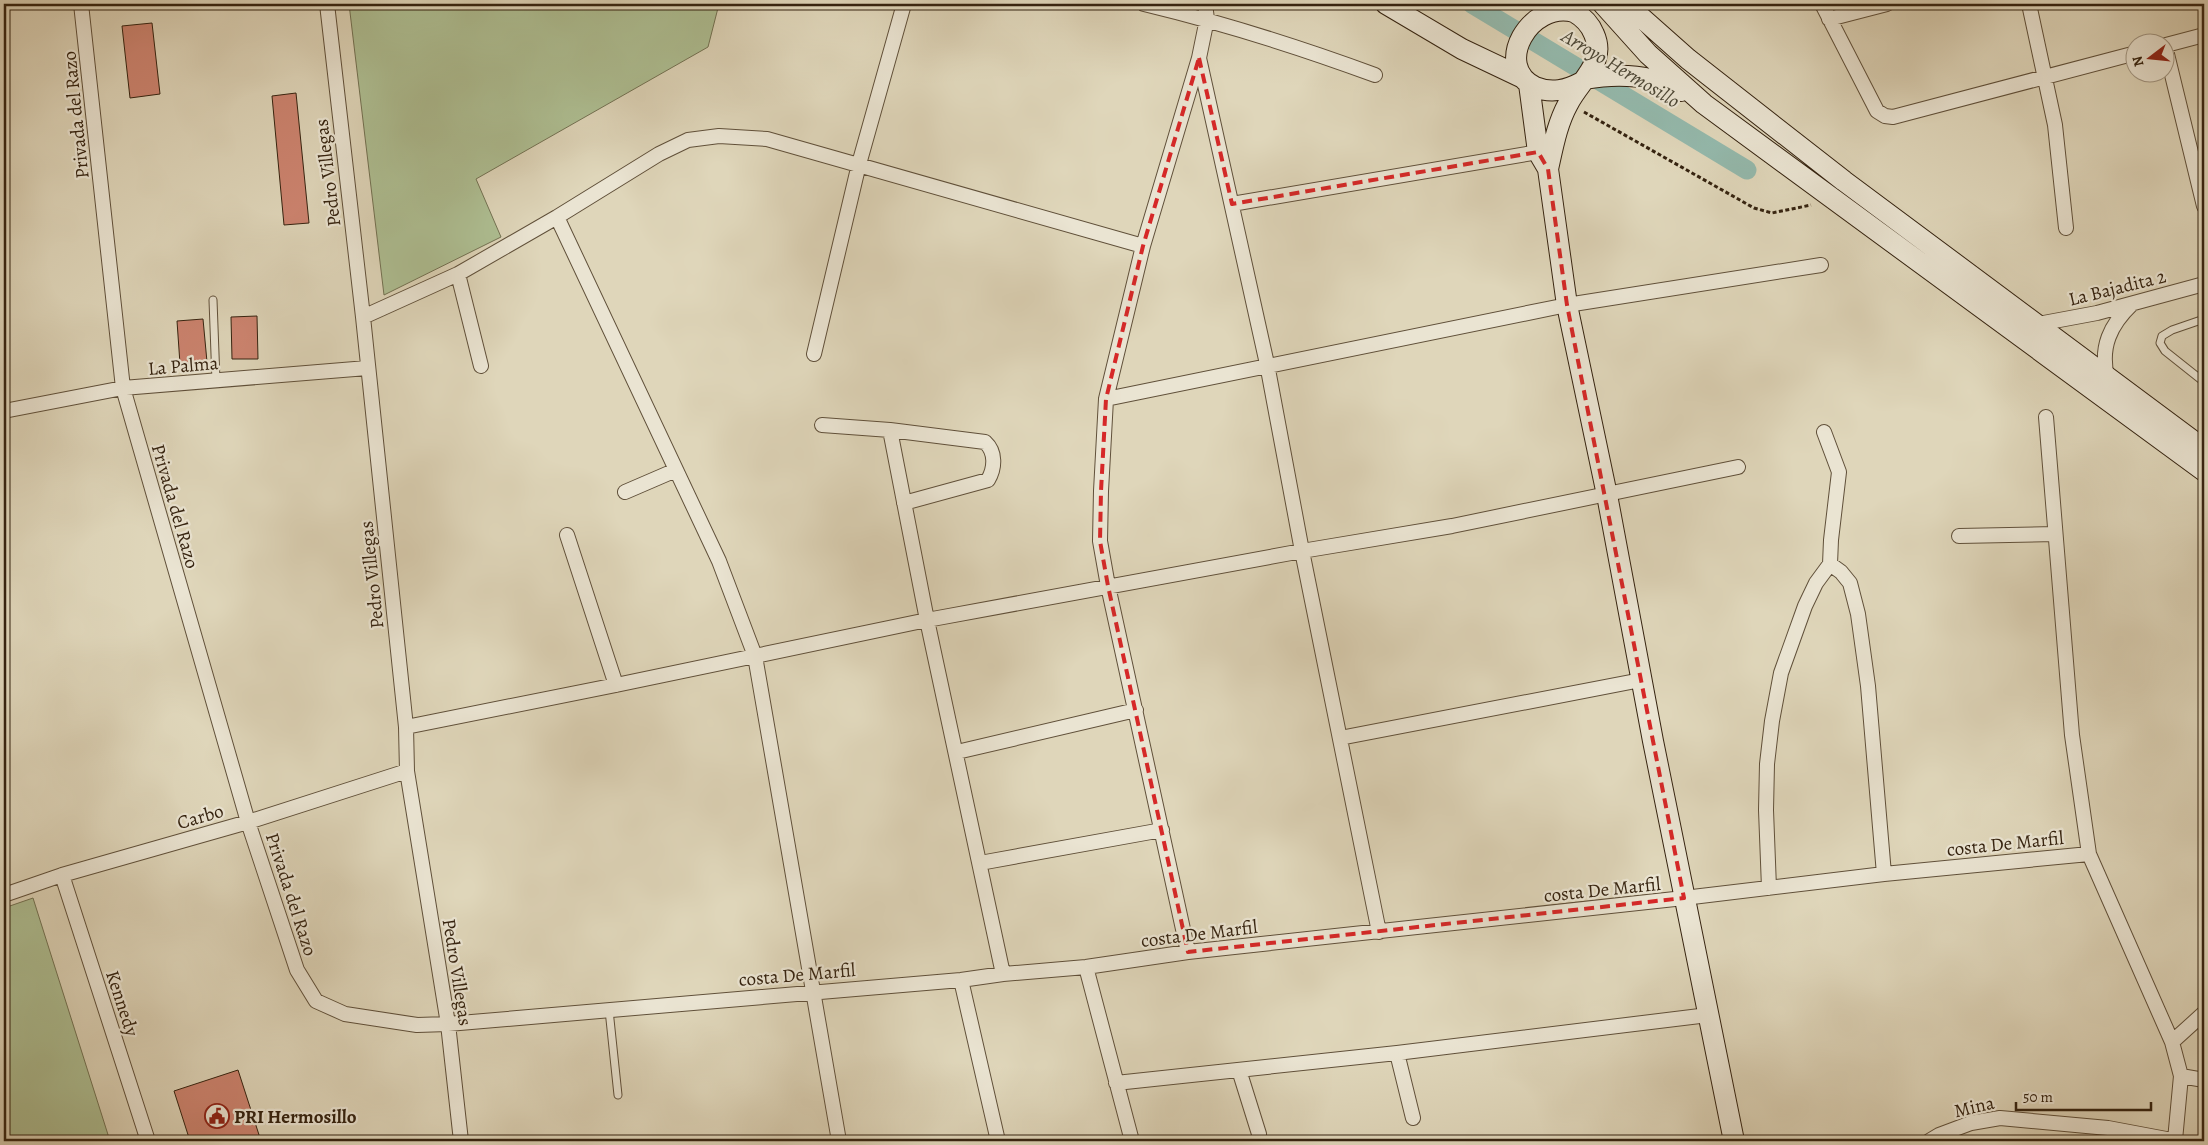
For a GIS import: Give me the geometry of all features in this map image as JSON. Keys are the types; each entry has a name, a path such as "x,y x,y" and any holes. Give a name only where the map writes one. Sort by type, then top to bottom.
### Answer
{"main road":[{"path":"1386,4 1462,49 1526,81 1542,90 1570,89 1589,74 1598,45 1592,28 1586,21 1557,7 1523,32 1516,52 1518,65 1526,81 1543,160 1566,305 1607,495 1641,680 1734,1141"},
{"path":"1603,4 1626,13 1844,181 2204,449"},
{"path":"1543,160 1568,104 1589,74 1626,13"},
{"path":"1626,13 1648,54 1704,104 2204,471"},
{"path":"1589,74 1634,75 1667,83 1704,104"}],"street":[{"name":"Privada del Razo","path":"82,4 122,388 248,822 297,970 316,1001"},
{"name":"Pedro Villegas","path":"326,4 363,317 406,727 407,771 448,1024 461,1141"},
{"path":"814,354 858,164 904,4"},
{"path":"1144,4 1207,19 1290,44 1375,75"},
{"path":"1188,952 1108,586 1100,541 1106,399 1143,246 1199,58 1207,19 1205,4"},
{"path":"1822,4 1877,111 1885,116 1893,117 1907,114 2126,56"},
{"path":"1830,19 1887,4"},
{"path":"2030,4 2055,125 2066,228"},
{"path":"2176,42 2204,35"},
{"path":"1199,58 1267,364 1302,551 1379,932"},
{"path":"2174,82 2204,206"},
{"path":"363,317 458,274 557,217 659,154 688,140 719,136 767,139 1143,246"},
{"path":"1232,204 1543,160"},
{"path":"557,217 719,561 755,656 838,1141"},
{"path":"1106,399 1267,364 1566,305 1821,265"},
{"path":"458,274 481,366"},
{"name":"La Bajadita 2","path":"2038,324 2132,304 2204,284"},
{"path":"2107,377 2104,364 2106,338 2119,317 2132,304"},
{"name":"La Palma","path":"4,411 122,388 367,368"},
{"path":"2046,417 2072,735 2089,854 2172,1042 2181,1076 2176,1140"},
{"path":"822,425 890,430 985,442 994,454 992,473 988,480 904,503"},
{"path":"890,430 927,620 957,752 1003,974"},
{"path":"1769,888 1766,810 1767,764 1772,721 1781,673 1805,606 1816,583 1830,564 1839,472 1824,432"},
{"path":"406,727 616,686 927,620 1302,551 1452,526 1738,467"},
{"path":"625,492 676,470"},
{"path":"1960,536 2055,534"},
{"path":"567,535 616,686"},
{"path":"1830,564 1841,572 1850,583 1858,614 1868,686 1884,874"},
{"path":"1340,738 1641,680"},
{"path":"957,752 1136,710"},
{"name":"Carbo","path":"4,895 62,875 248,822 407,771"},
{"path":"980,863 1162,830"},
{"name":"costa De Marfil","path":"316,1001 345,1014 380,1021 417,1025 448,1024 813,991 961,980 1003,974 1086,967 1188,952 1684,898 1884,874 2089,854"},
{"name":"Kennedy","path":"62,875 148,1141"},
{"path":"1086,967 1132,1141"},
{"path":"961,980 998,1141"},
{"path":"2172,1042 2204,1013"},
{"path":"1116,1083 1708,1015"},
{"path":"1397,1052 1413,1118"},
{"path":"1239,1070 1258,1134"},
{"path":"2181,1076 2204,1080"},
{"name":"Mina","path":"1929,1141 1939,1135 1971,1123 2000,1118 2108,1128 2176,1140"}],"lane":[{"path":"214,300 216,381"},
{"path":"2204,319 2172,330 2162,336 2160,343 2165,351 2204,382"},
{"path":"609,1010 618,1095"}],"path":[{"path":"1568,104 1754,208 1772,213 1835,200"}],"highlighted area":[{"path":"1199,58 1232,204 1538,152 1548,169 1567,305 1684,898 1188,952 1108,586 1100,541 1106,399 1143,246"}],"green space":[{"path":"349,4 719,4 708,47 476,179 501,237 384,295"},
{"path":"33,898 110,1141 4,1141 4,908"}],"building":[{"path":"152,23 160,94 130,98 122,26"},
{"path":"296,93 309,223 284,225 272,96"},
{"path":"257,316 258,359 232,359 231,317"},
{"path":"203,319 207,362 180,364 177,321"},
{"name":"PRI Hermosillo","path":"238,1070 261,1141 190,1141 174,1091"}],"waterway":[{"name":"Arroyo Hermosillo","path":"1472,4 1747,170"}],"place":[{"name":"PRI Hermosillo","path":"217,1116"}]}
